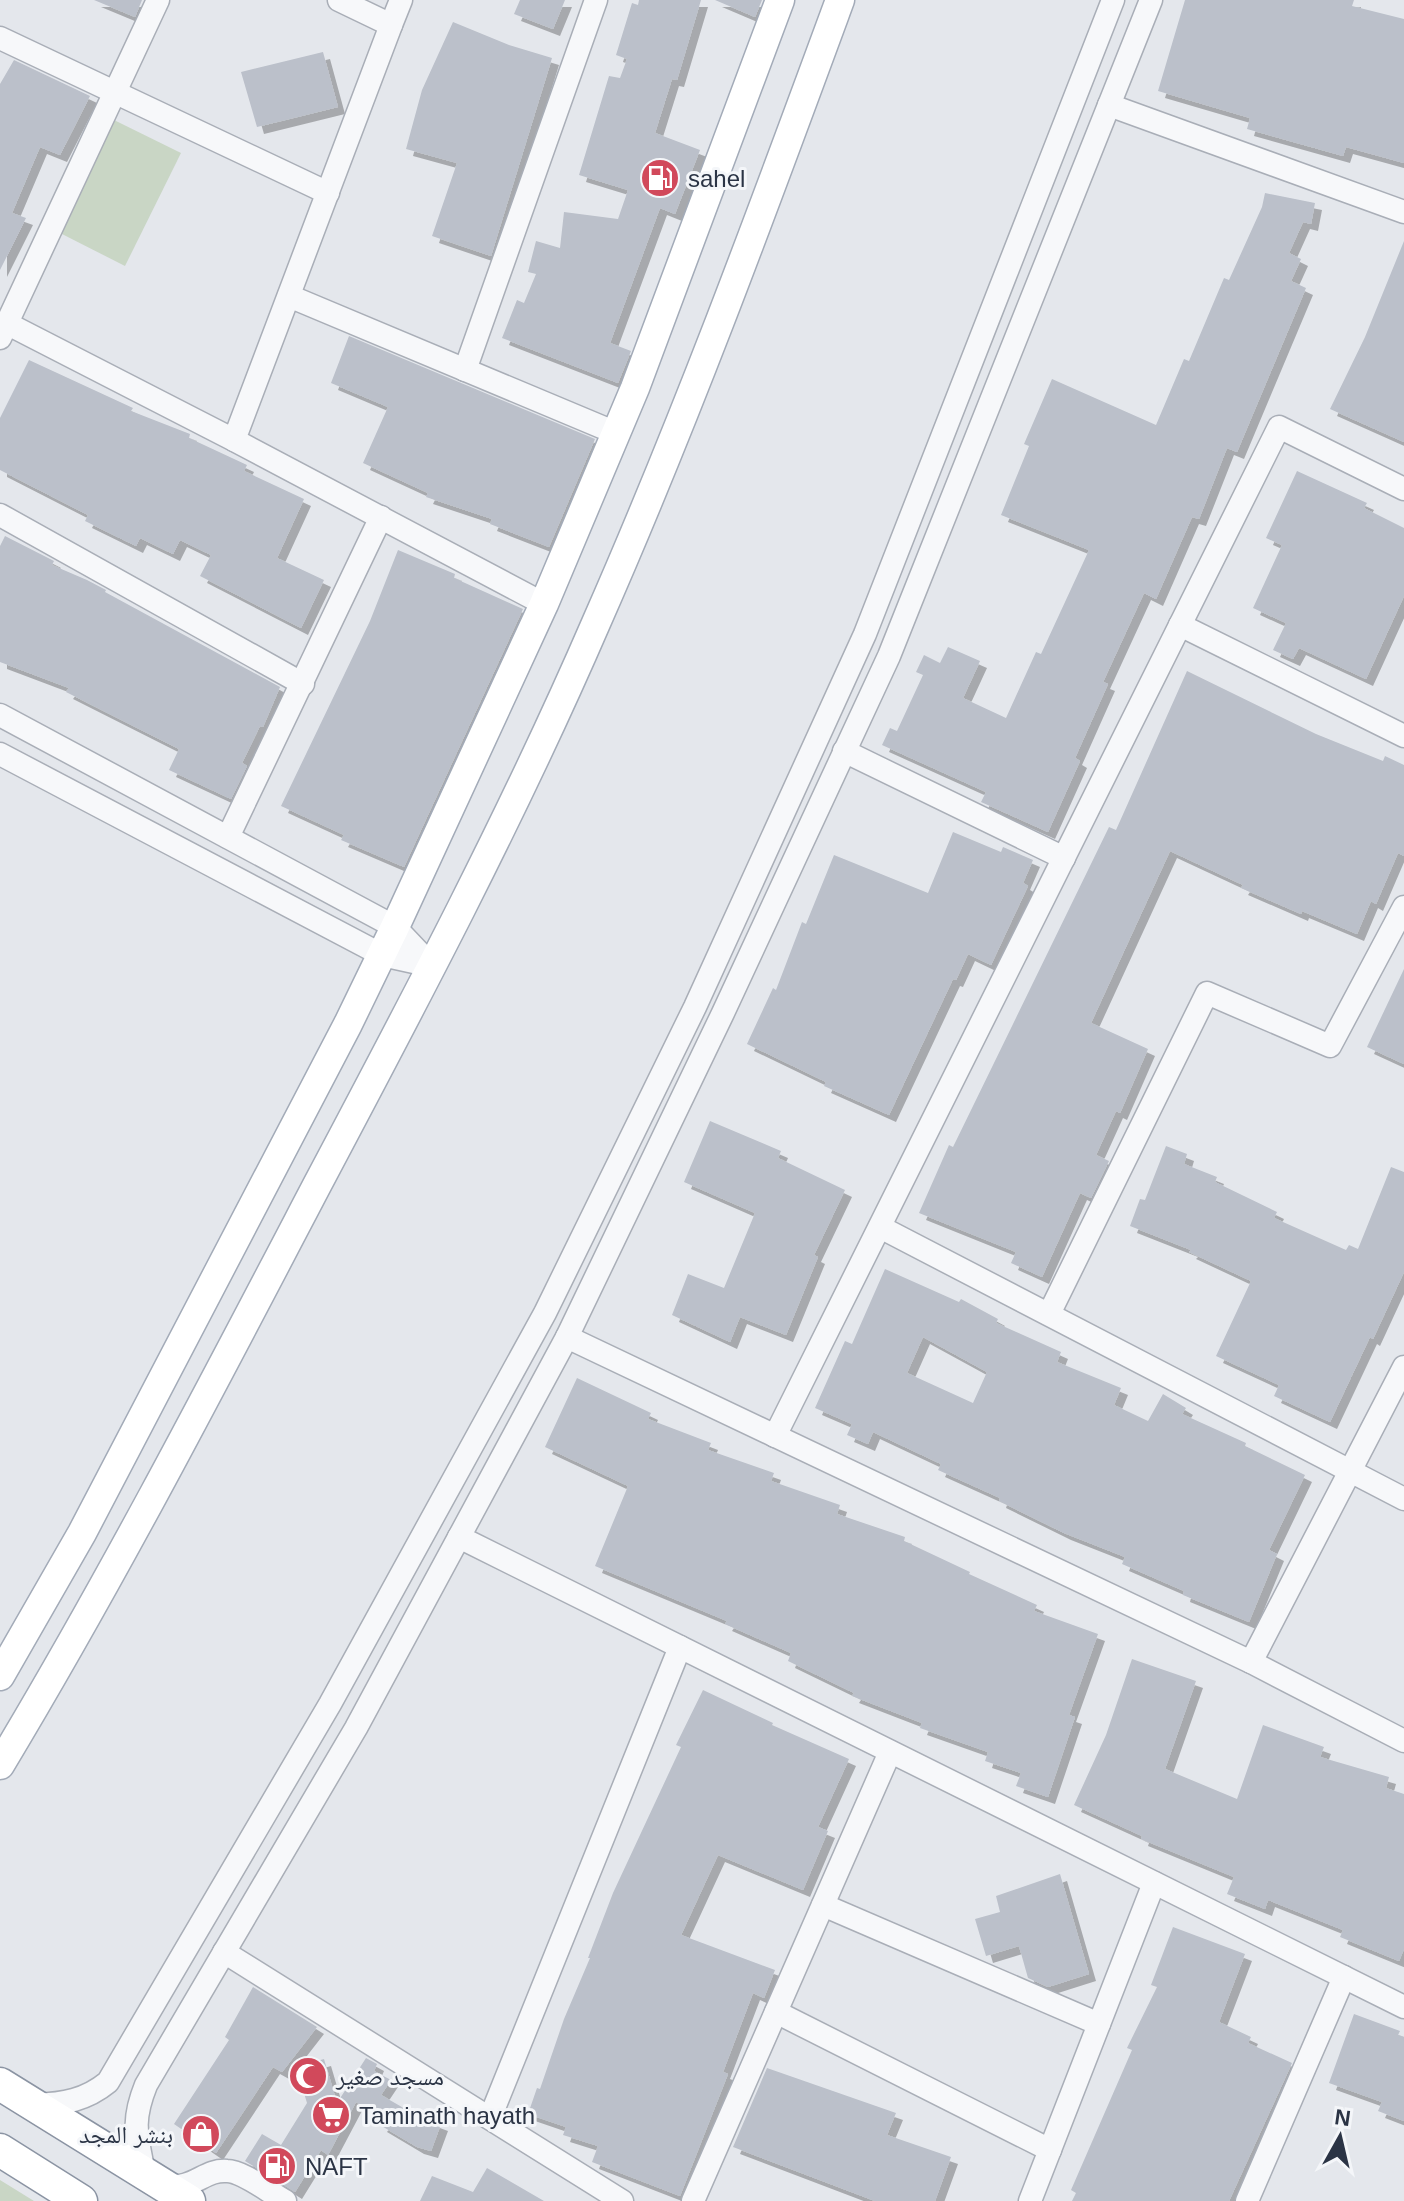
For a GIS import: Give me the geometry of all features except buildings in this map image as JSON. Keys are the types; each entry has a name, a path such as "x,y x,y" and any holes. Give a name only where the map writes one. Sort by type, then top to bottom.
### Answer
{"highway":[{"path":"0,2084 189,2201"},
{"path":"0,2150 81,2201"}],"main road":[{"path":"0,1676 82,1533 382,955 544,604 616,433 780,0"},
{"path":"0,1765 59,1666 267,1281 432,966 516,796 602,611 697,379 840,0"}],"street":[{"path":"158,0 4,331 234,440 544,604"},
{"path":"339,0 391,25"},
{"path":"234,440 401,0"},
{"path":"465,370 596,0"},
{"path":"33,2105 62,2104 93,2095 108,2082 330,1704 545,1313 695,1007 865,634 1113,0"},
{"path":"285,2201 231,2171 218,2171 184,2187 153,2179 135,2124 137,2108 146,2085 356,1728 567,1337 723,1013 889,656 1151,0"},
{"path":"0,38 328,193"},
{"path":"1109,105 1404,212"},
{"path":"289,296 616,433"},
{"path":"775,1436 1279,427 1404,489"},
{"path":"0,515 303,684"},
{"path":"228,837 381,517"},
{"path":"1180,625 1404,736"},
{"path":"0,715 395,927 432,966"},
{"path":"844,751 1064,858"},
{"path":"0,754 382,955 432,966"},
{"path":"1049,1314 1207,993 1330,1046 1404,907"},
{"path":"880,1227 1404,1499"},
{"path":"567,1337 1251,1662 1403,1738"},
{"path":"1251,1662 1404,1367"},
{"path":"459,1537 1404,2007"},
{"path":"490,2118 680,1647"},
{"path":"693,2201 890,1752"},
{"path":"1030,2201 1154,1883"},
{"path":"823,1905 1099,2024"},
{"path":"224,1952 622,2201"},
{"path":"1247,2201 1344,1977"},
{"path":"776,2012 1050,2150"}],"green space":[{"path":"114,120 181,153 125,266 58,232"},
{"path":"0,2180 34,2201 0,2201"}],"place":[{"name":"sahel","path":"660,178"},
{"name":"مسجد صغير","path":"308,2076"},
{"name":"Taminath hayath","path":"331,2115"},
{"name":"بنشر المجد","path":"201,2134"},
{"name":"NAFT","path":"277,2166"}]}
